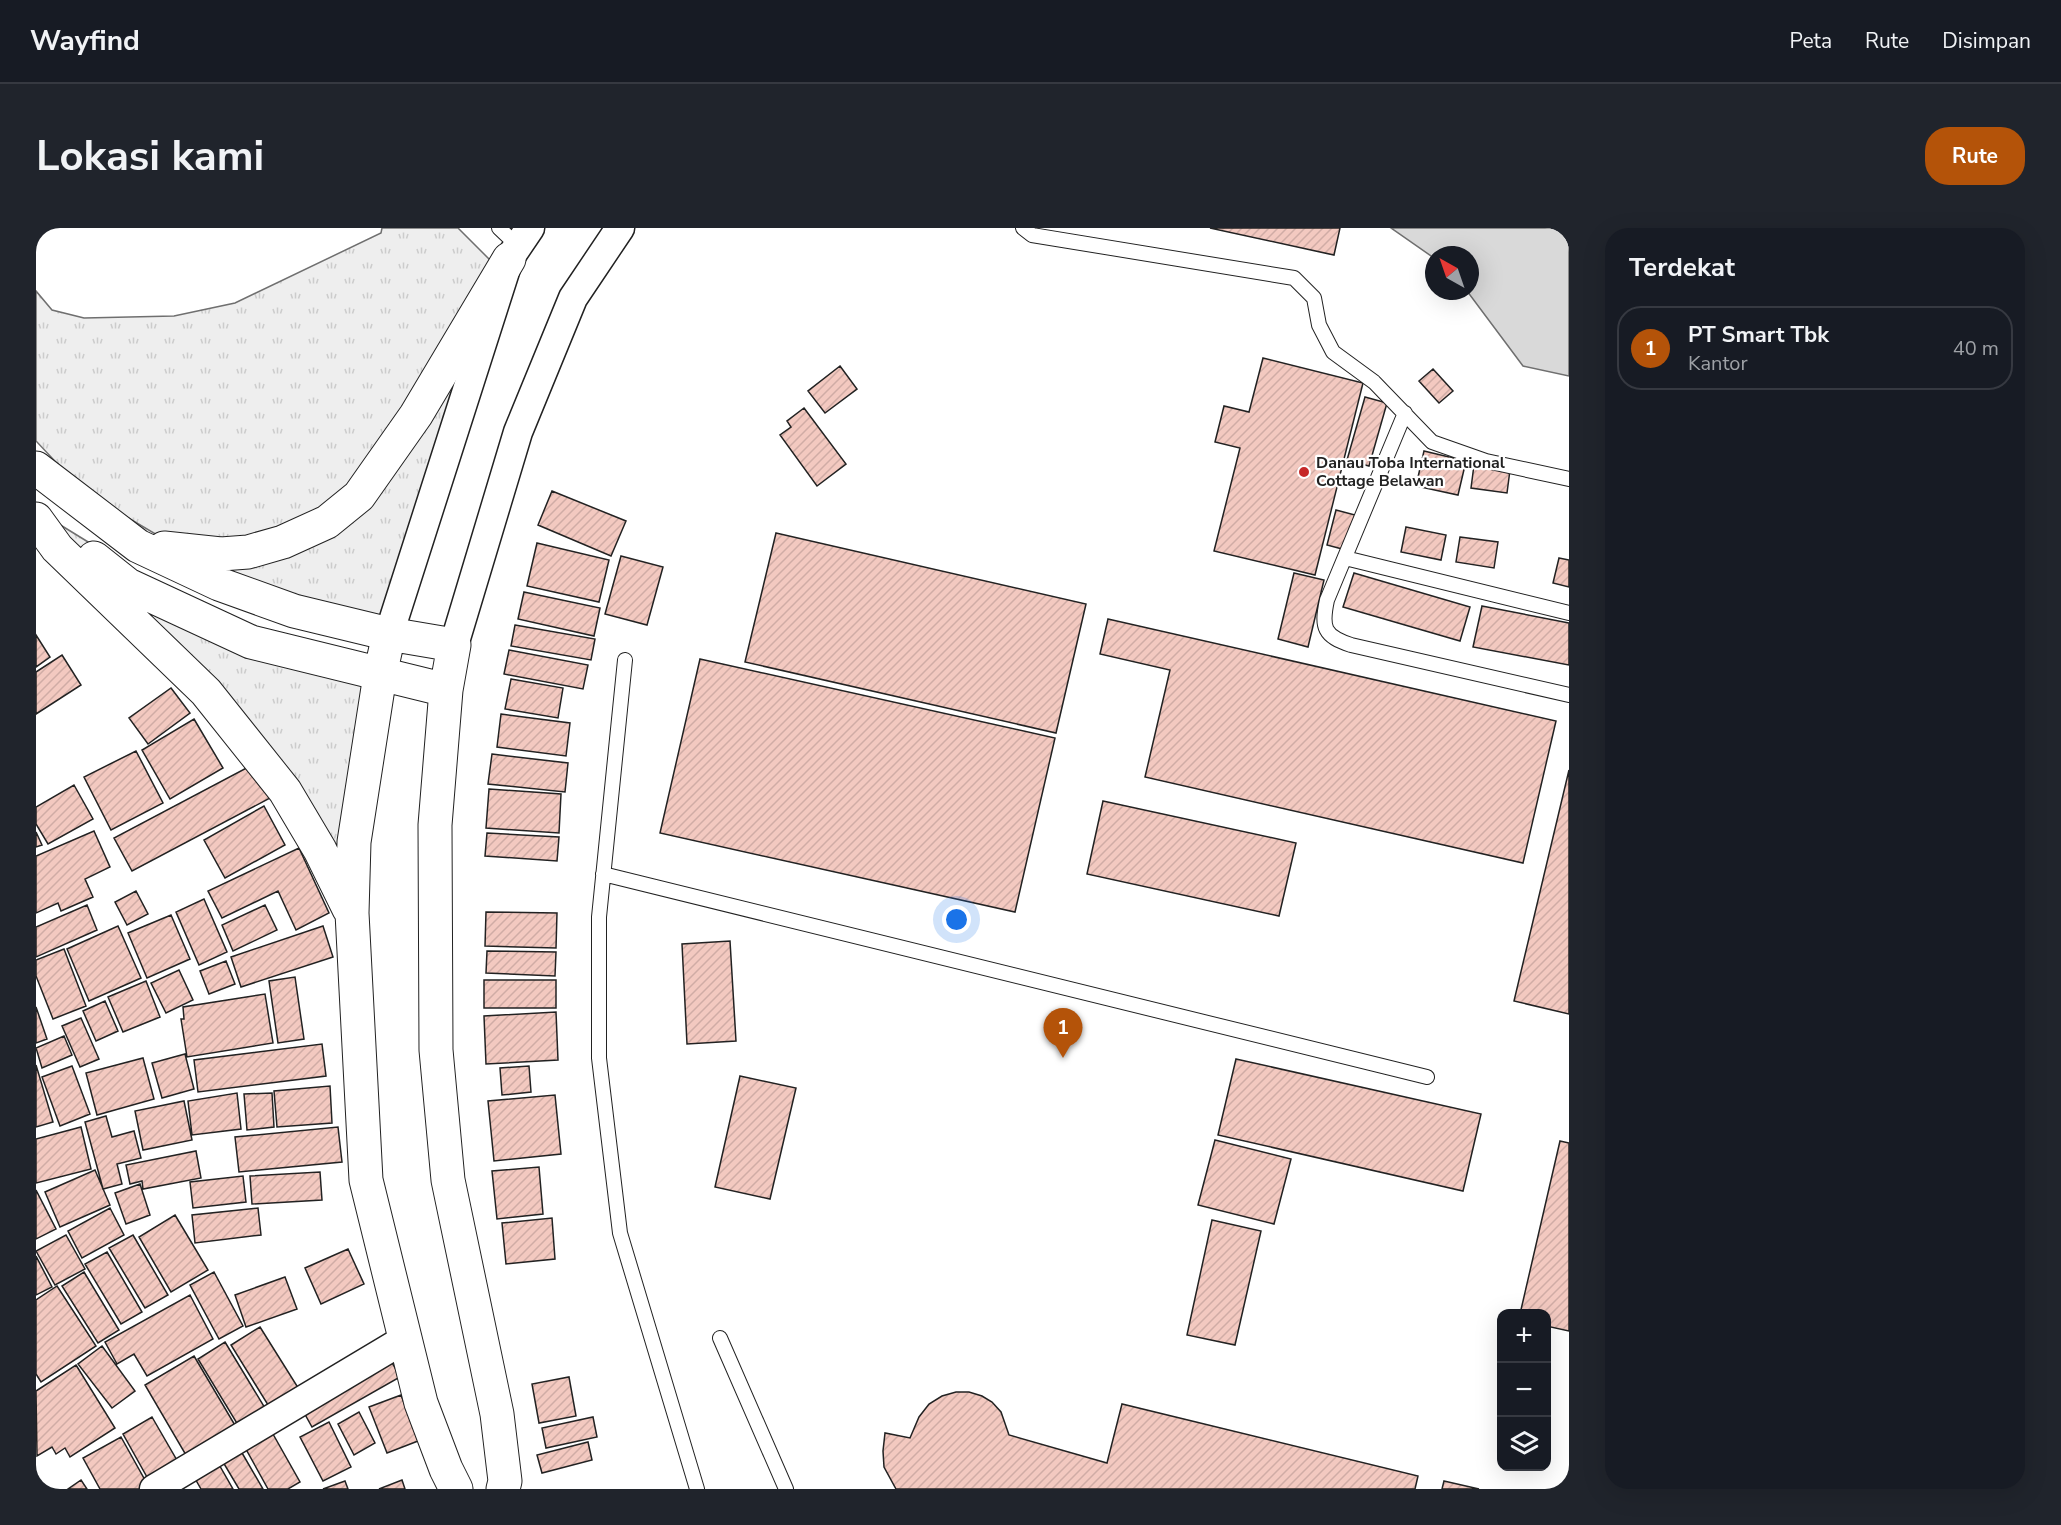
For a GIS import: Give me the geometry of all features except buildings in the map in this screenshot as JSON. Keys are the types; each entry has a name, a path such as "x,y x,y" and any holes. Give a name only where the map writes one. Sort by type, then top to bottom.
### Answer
{"main road":[{"path":"138,546 220,554 248,552 283,542 327,522 359,496 416,415 514,240"},
{"path":"36,468 138,546 219,584 294,611 388,634 454,645 446,690 435,825 436,1050 448,1180 497,1414 504,1489"},
{"path":"36,512 128,585 251,642 446,690"},
{"path":"36,519 57,548 206,692 285,791 320,849 352,913"},
{"path":"388,634 354,842 352,913 366,1180 421,1403 456,1489"}],"street":[{"path":"454,645 518,432 573,298 620,228"},
{"path":"388,634 514,240"},
{"path":"154,1489 405,1339"}],"lane":[{"path":"1023,228 1032,235 1294,278 1314,298 1319,325 1333,352 1374,382 1432,442 1486,461 1569,479"},
{"path":"1404,413 1327,600 1323,617 1325,627 1335,639 1569,695"},
{"path":"1345,558 1569,613"},
{"path":"625,660 599,917 599,1058 620,1233 697,1489"},
{"path":"603,874 1426,1077"},
{"path":"720,1338 786,1489"}],"green space":[{"path":"382,228 458,228 491,261 509,259 389,634 138,546 179,548 83,491 36,441 36,291 52,310 84,318 174,316 235,303 381,233"},
{"path":"36,510 251,642 380,675 352,913 320,850"}],"shaded area":[{"path":"1391,228 1569,228 1569,376 1523,366 1474,300 1479,300 1479,246 1425,246 1425,252"}],"place":[{"name":"Danau Toba International Cottage Belawan","path":"1304,472"},
{"name":"PT Smart Tbk","path":"1063,1058"}]}
